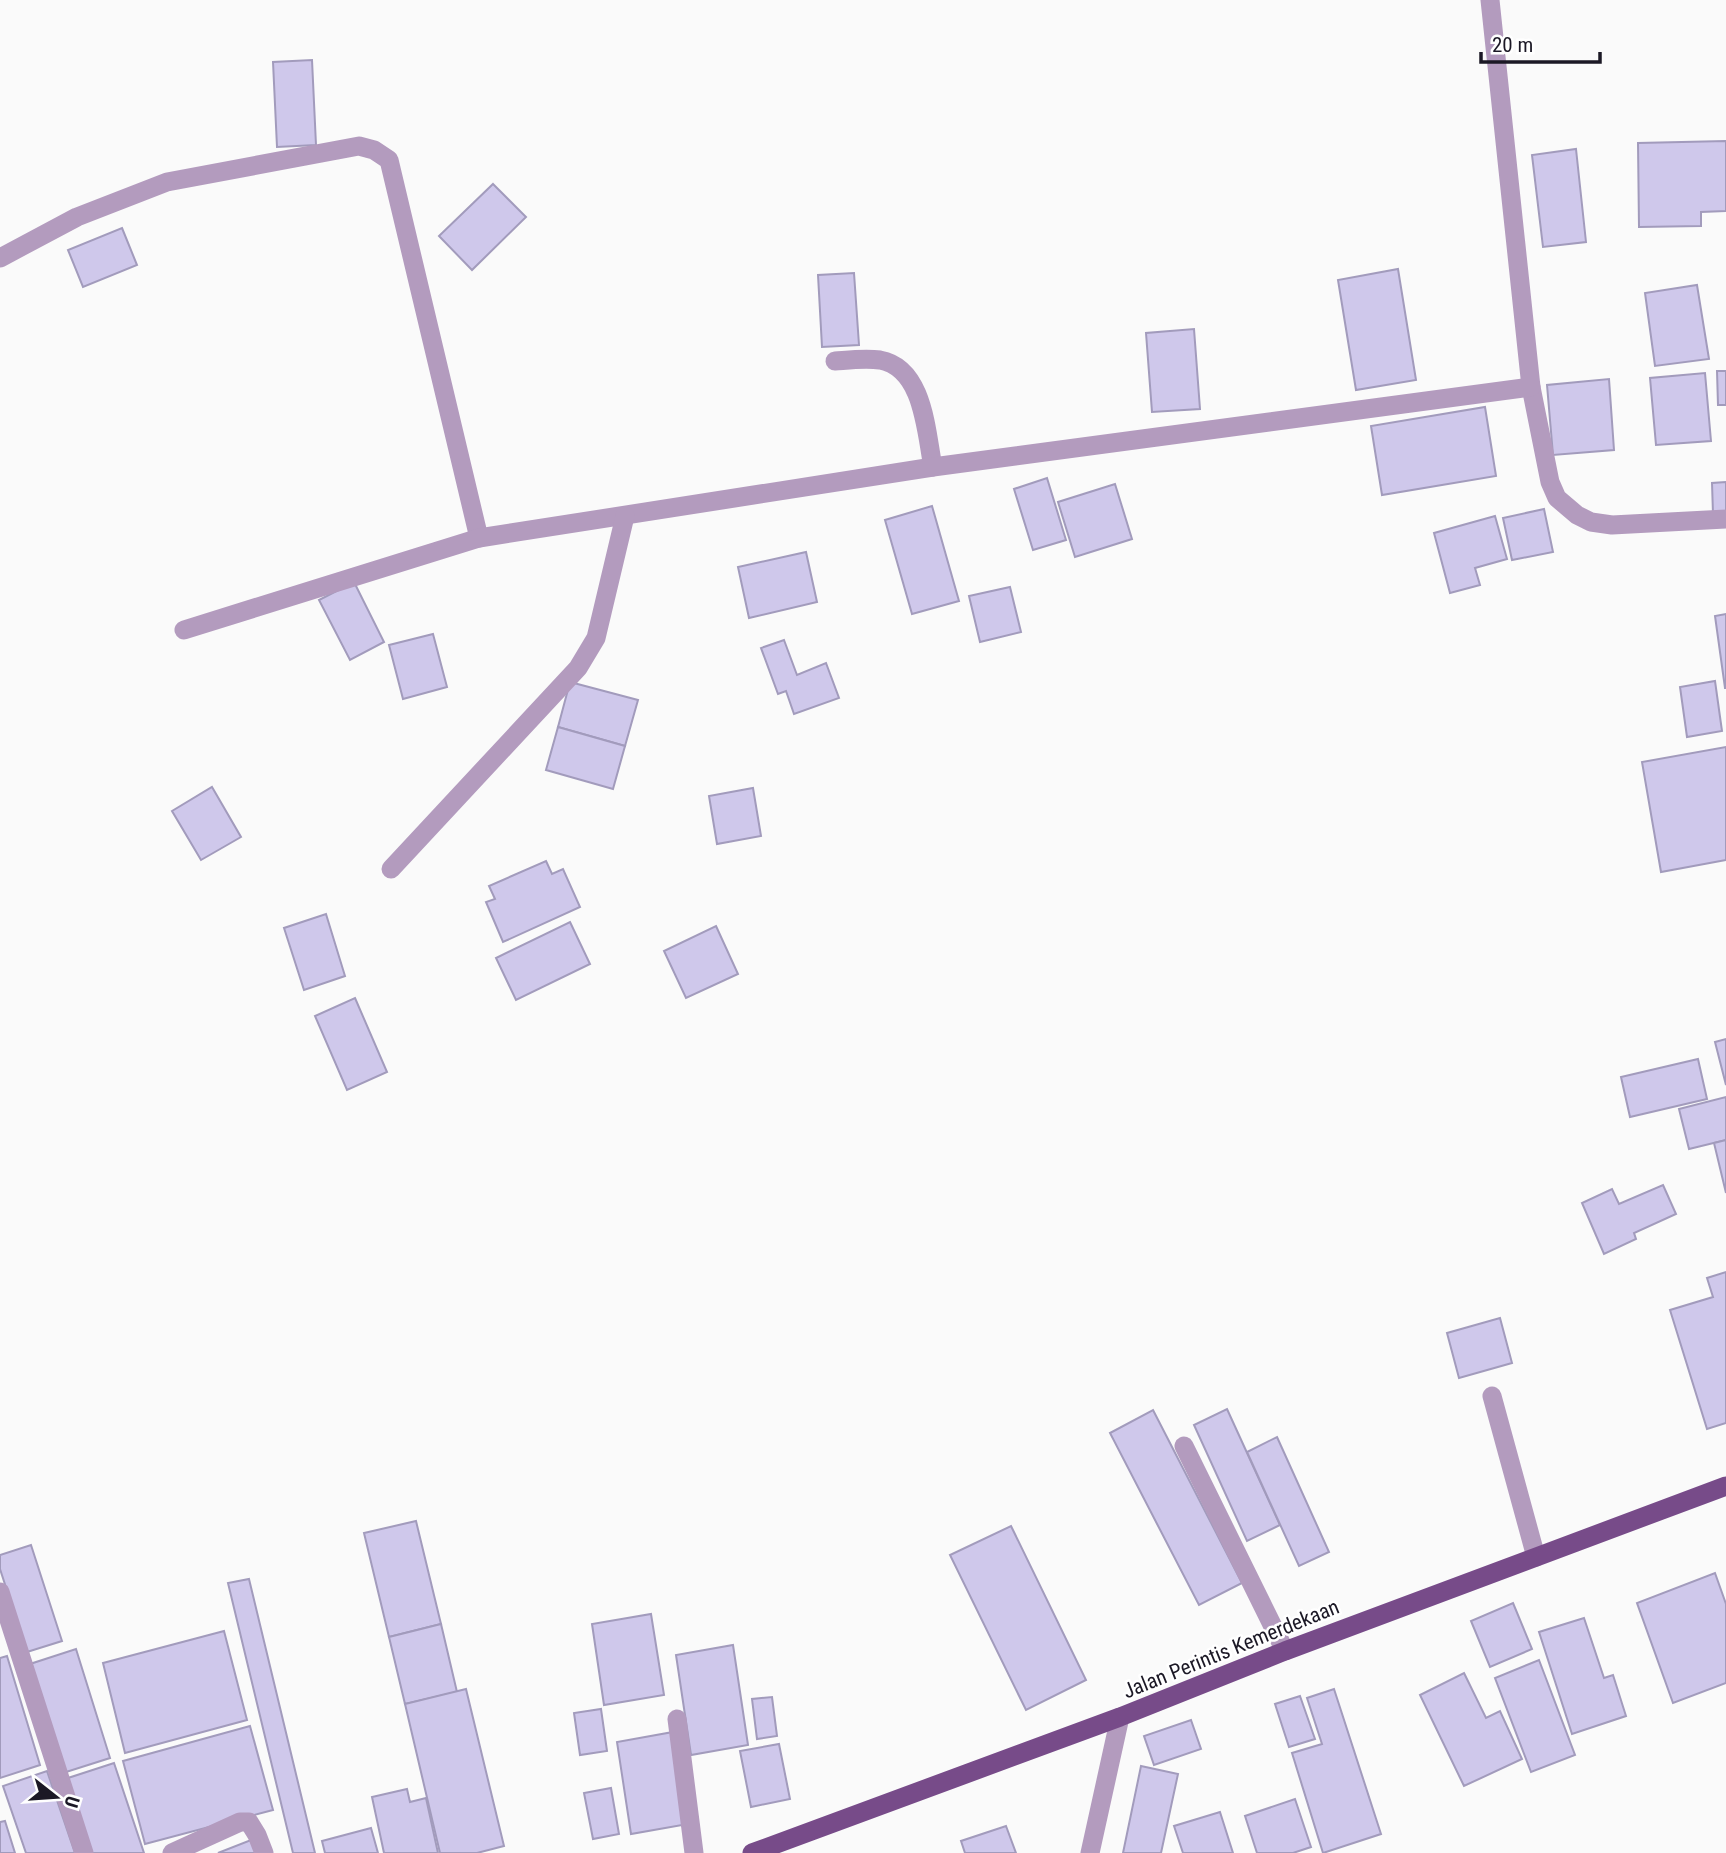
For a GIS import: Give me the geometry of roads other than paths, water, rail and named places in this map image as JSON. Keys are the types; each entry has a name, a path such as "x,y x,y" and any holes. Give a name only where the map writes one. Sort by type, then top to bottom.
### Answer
{"main road":[{"name":"Jalan Perintis Kemerdekaan","path":"752,1853 1120,1717 1285,1651 1726,1486"}],"street":[{"path":"1490,0 1531,387 1550,482 1557,498 1577,515 1591,522 1612,525 1726,519"},
{"path":"0,258 77,217 167,182 359,146 374,150 388,160 488,537"},
{"path":"835,361 882,360 908,377 920,398 933,467"},
{"path":"184,630 488,537 933,467 1531,387"},
{"path":"391,869 568,680 588,653 596,638 618,517"},
{"path":"1492,1396 1536,1557"},
{"path":"1184,1446 1285,1651"},
{"path":"0,1592 84,1853"},
{"path":"1090,1853 1120,1717"},
{"path":"677,1719 694,1853"},
{"path":"172,1853 240,1822 249,1822 264,1853"}]}
